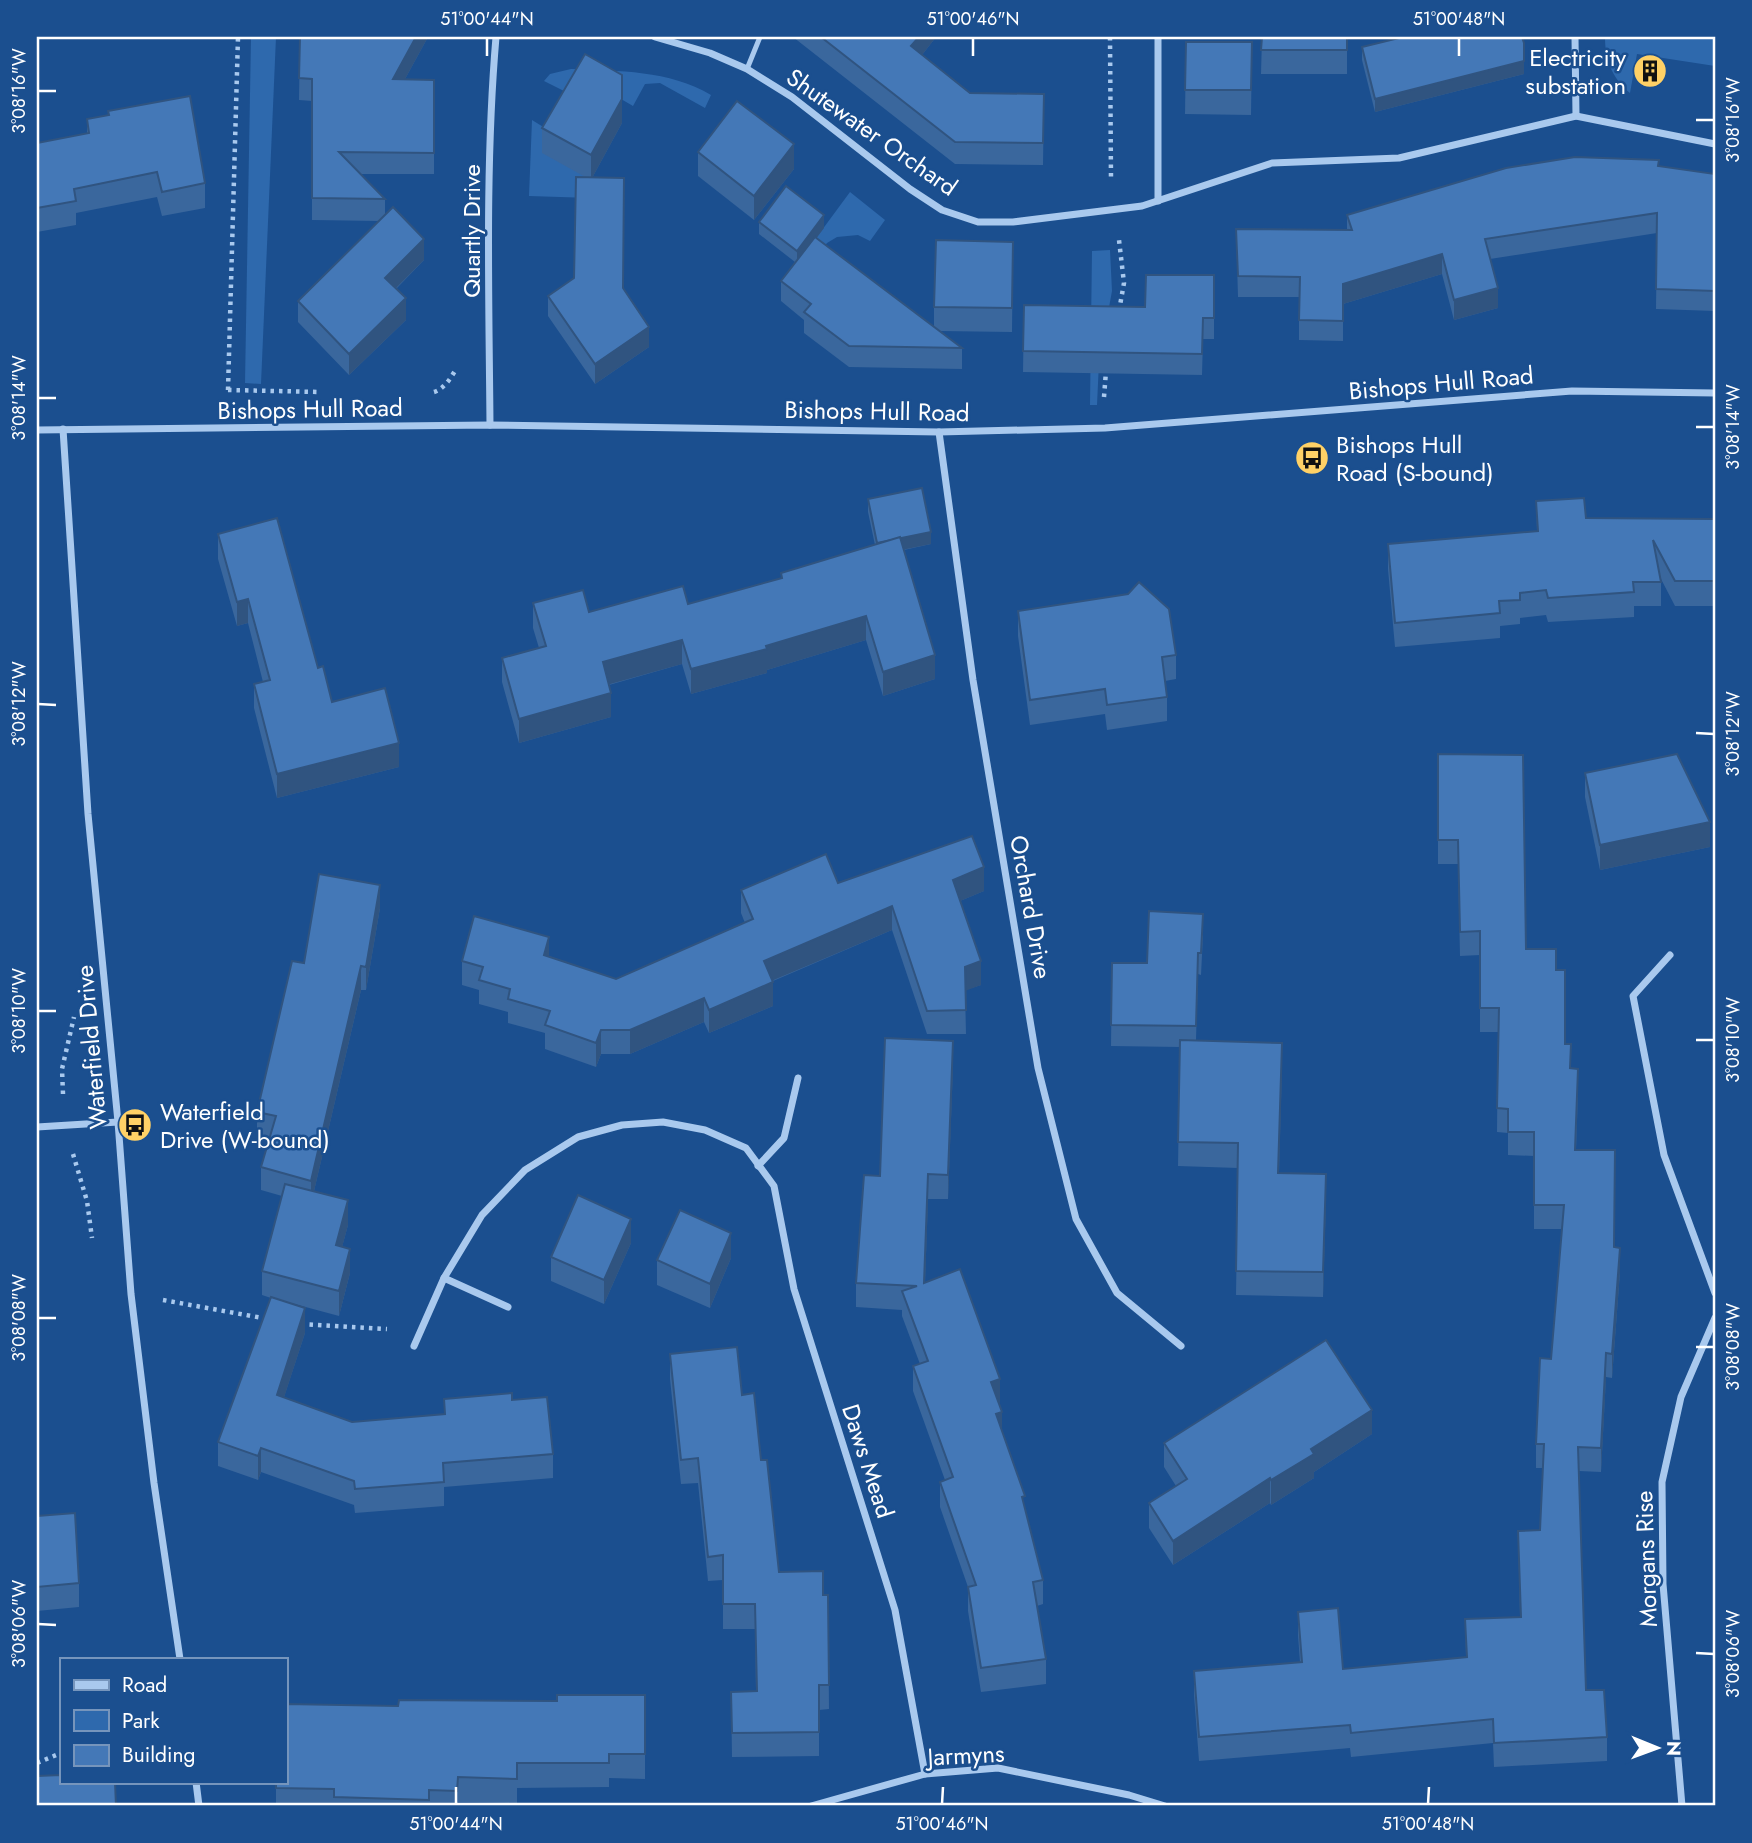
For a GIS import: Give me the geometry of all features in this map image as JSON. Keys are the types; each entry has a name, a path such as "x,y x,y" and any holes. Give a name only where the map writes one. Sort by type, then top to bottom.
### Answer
{"street":[{"name":"Quartly Drive","path":"489,425 489,175 496,37"},
{"name":"Shutewater Orchard","path":"654,37 710,53 747,69 792,97 910,189 942,210 978,222 1013,222 1142,206 1272,163 1399,158 1576,117 1715,144"},
{"path":"1158,37 1158,201"},
{"path":"1575,37 1576,117"},
{"name":"Bishops Hull Road","path":"37,430 489,425 939,432 1105,428 1572,391 1715,393"},
{"name":"Waterfield Drive","path":"63,429 88,814 118,1122 131,1294 154,1483 180,1658"},
{"name":"Orchard Drive","path":"939,432 976,693 1038,1068 1076,1219 1117,1293 1181,1346"},
{"path":"1670,955 1633,996 1664,1155 1715,1293"},
{"path":"758,1166 784,1138 799,1078"},
{"path":"37,1128 118,1122"},
{"name":"Daws Mead","path":"414,1346 444,1278 482,1215 525,1170 578,1137 622,1125 663,1122 705,1130 746,1148 774,1186 794,1289 895,1610 925,1774"},
{"path":"444,1278 508,1307"},
{"name":"Morgans Rise","path":"1682,1806 1663,1584 1662,1482 1681,1397 1715,1318"},
{"name":"Jarmyns","path":"811,1806 925,1774 998,1768 1129,1795 1165,1806"},
{"path":"196,1784 199,1806"}],"lane":[{"path":"747,69 760,37"}],"path":[{"path":"228,429 238,37"},
{"path":"1110,37 1110,172 1124,283 1122,302 1116,319"},
{"path":"424,394 439,390 450,379 460,362"},
{"path":"1105,428 1106,368"},
{"path":"229,390 333,392"},
{"path":"131,1294 275,1320"},
{"path":"300,1324 420,1331"},
{"path":"37,1763 60,1752"}],"green space":[{"path":"251,37 276,37 261,384 245,383"},
{"path":"1605,37 1715,37 1715,66 1637,54 1630,93 1618,81 1611,68"},
{"path":"571,69 661,76 711,95 705,108 660,83 645,84 633,106 585,78 574,96 544,81 550,74"},
{"path":"532,120 553,133 591,180 591,198 529,196"},
{"path":"850,192 885,220 870,241 858,235 837,237 827,243 815,258 797,264"},
{"path":"1110,250 1112,291 1099,362 1097,405 1090,405 1092,251"}],"building":[{"path":"300,37 416,37 393,79 434,80 434,153 339,152 385,199 312,198 312,79 299,78"},
{"path":"821,37 919,37 911,46 970,93 1044,94 1043,143 955,142"},
{"path":"1262,37 1347,37 1347,50 1261,50"},
{"path":"1403,37 1522,37 1524,61 1375,99 1362,47"},
{"path":"1186,42 1252,42 1251,90 1185,90"},
{"path":"585,54 622,75 622,99 591,155 542,128"},
{"path":"190,96 205,183 162,192 157,172 74,189 76,201 37,208 37,143 89,133 87,119 109,115 108,111"},
{"path":"737,101 794,144 754,196 698,152"},
{"path":"1575,157 1659,160 1658,166 1715,174 1715,291 1656,289 1657,213 1485,239 1498,288 1454,300 1442,254 1343,284 1343,321 1299,320 1300,277 1238,276 1236,229 1352,230 1347,215 1506,168"},
{"path":"576,177 624,178 623,288 649,327 595,364 548,296 574,278"},
{"path":"786,186 824,215 797,251 759,222"},
{"path":"393,207 424,239 385,278 406,298 349,354 298,301"},
{"path":"815,237 962,348 849,346 804,312 811,304 781,281"},
{"path":"936,240 1013,242 1012,308 934,307"},
{"path":"1146,275 1214,275 1214,318 1203,318 1202,354 1023,351 1024,305 1145,307"},
{"path":"922,488 931,532 877,543 868,499"},
{"path":"1584,498 1586,518 1715,519 1715,581 1675,581 1653,540 1661,582 1633,582 1634,592 1548,598 1546,590 1520,593 1520,600 1499,601 1500,613 1395,623 1388,544 1538,531 1536,501"},
{"path":"277,518 318,668 323,666 332,702 385,688 399,743 277,774 254,684 270,680 248,599 237,602 218,534"},
{"path":"900,537 935,655 883,672 866,616 766,646 767,649 691,669 682,640 603,662 611,693 519,719 502,658 546,646 533,603 583,590 589,612 683,586 688,604 782,578 781,573"},
{"path":"1139,582 1169,609 1176,655 1162,657 1167,697 1107,705 1105,689 1030,700 1018,611 1128,594"},
{"path":"1438,754 1523,755 1526,949 1556,949 1556,970 1565,970 1565,1044 1571,1044 1570,1068 1578,1069 1575,1150 1615,1150 1614,1247 1620,1248 1612,1354 1606,1353 1601,1448 1578,1447 1586,1690 1604,1690 1607,1737 1494,1743 1493,1719 1351,1733 1350,1725 1199,1737 1194,1671 1302,1662 1298,1612 1338,1608 1343,1669 1467,1657 1465,1619 1521,1617 1518,1531 1540,1530 1544,1444 1536,1444 1540,1358 1551,1359 1564,1205 1534,1205 1534,1132 1508,1132 1508,1109 1497,1108 1499,1008 1480,1008 1480,931 1460,932 1458,840 1438,840"},
{"path":"1677,754 1710,822 1600,845 1585,773"},
{"path":"972,836 984,867 953,880 981,961 965,967 966,1010 927,1011 892,906 764,961 773,982 709,1010 704,998 630,1030 601,1030 596,1043 545,1025 550,1011 508,999 510,989 479,980 483,967 462,961 474,916 549,937 544,955 616,979 753,919 741,890 826,854 838,883"},
{"path":"319,874 380,885 366,967 361,966 311,1181 261,1167 276,1116 257,1112 292,961 304,963"},
{"path":"1149,911 1203,914 1201,953 1198,953 1196,1026 1111,1025 1112,963 1147,963"},
{"path":"885,1038 953,1041 948,1175 928,1174 924,1283 960,1269 1000,1379 991,1382 1002,1412 996,1414 1025,1496 1022,1497 1043,1580 1033,1582 1046,1659 981,1668 968,1587 976,1585 940,1482 953,1477 913,1366 928,1361 902,1291 917,1286 856,1283 864,1175 880,1176"},
{"path":"1180,1040 1282,1043 1278,1173 1326,1174 1323,1272 1236,1271 1238,1143 1178,1142"},
{"path":"285,1184 348,1200 336,1245 350,1249 339,1291 262,1271"},
{"path":"578,1195 631,1219 604,1280 551,1257"},
{"path":"680,1210 731,1233 710,1284 657,1260"},
{"path":"271,1297 305,1308 277,1395 352,1422 445,1414 444,1399 512,1393 512,1400 547,1397 553,1454 443,1463 444,1482 355,1489 354,1481 261,1448 258,1456 218,1442"},
{"path":"1326,1340 1372,1410 1311,1449 1314,1454 1271,1480 1270,1478 1173,1541 1149,1503 1187,1479 1164,1443"},
{"path":"737,1347 742,1395 754,1393 761,1460 767,1460 779,1572 823,1571 823,1595 828,1595 829,1685 819,1685 819,1732 732,1733 731,1692 757,1691 755,1604 723,1604 723,1555 708,1557 698,1458 681,1460 670,1354"},
{"path":"75,1513 79,1583 37,1587 37,1516"},
{"path":"557,1695 645,1695 645,1754 609,1754 609,1763 517,1763 517,1779 458,1777 457,1791 429,1790 429,1800 334,1797 334,1789 276,1788 276,1784 287,1784 287,1704 398,1706 399,1700 557,1701"},
{"path":"60,1775 60,1784 115,1784 116,1806 37,1806 37,1776"}],"place":[{"name":"Electricity substation","path":"1650,71"},
{"name":"Bishops Hull Road (S-bound)","path":"1312,458"},
{"name":"Waterfield Drive (W-bound)","path":"135,1125"}]}
